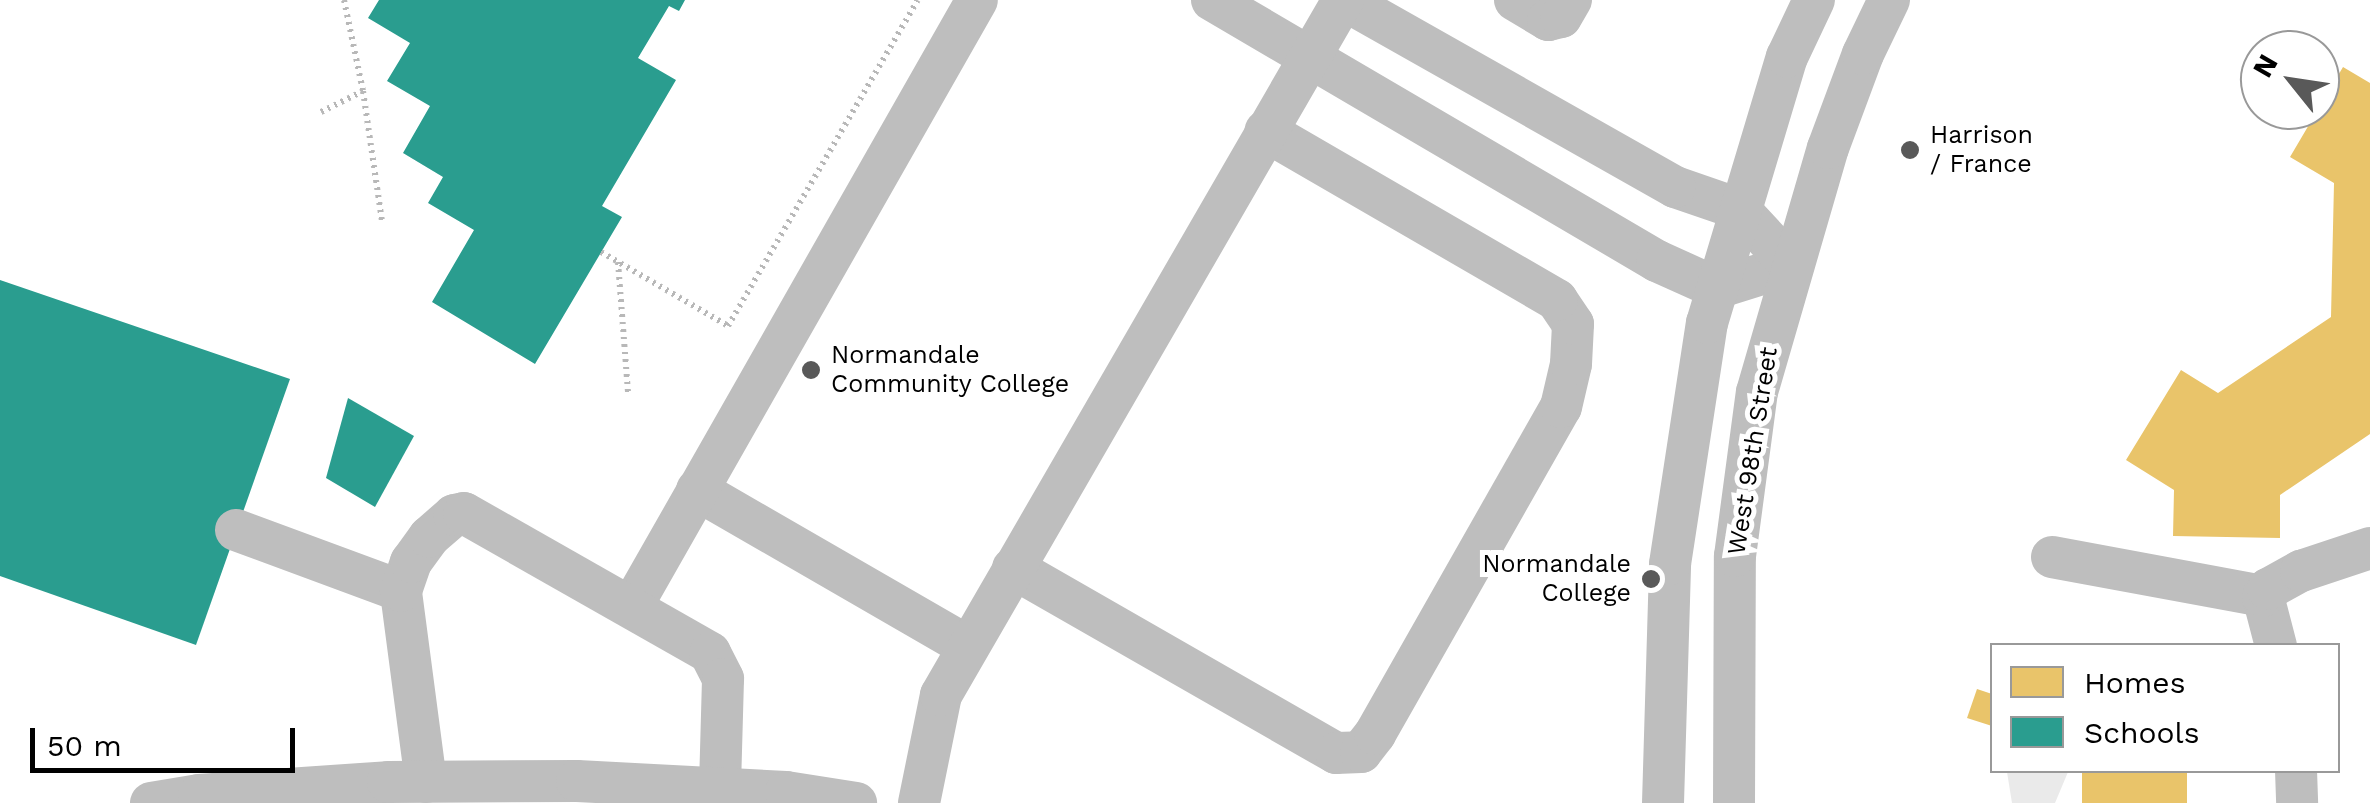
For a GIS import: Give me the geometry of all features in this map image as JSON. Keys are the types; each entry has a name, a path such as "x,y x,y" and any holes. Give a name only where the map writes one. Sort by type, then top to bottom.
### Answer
{"street":[{"path":"632,606 977,0"},
{"path":"918,803 934,712 967,646 1266,131 1310,56 1344,0 1658,178 1739,209 1790,266 1717,288 1657,261 1310,56 1212,0"},
{"path":"1515,0 1548,20 1560,17 1571,0"},
{"path":"1663,803 1670,564 1707,323 1788,57 1814,0"},
{"name":"West 98th Street","path":"1734,803 1734,556 1758,392 1790,266 1851,85 1889,0"},
{"path":"1013,568 1336,752 1361,752 1375,734 1561,407 1571,364 1573,324 1556,300 1266,131"},
{"path":"696,490 967,646"},
{"path":"426,782 401,592 411,562 429,537 454,515 464,513 710,653 723,678 720,789"},
{"path":"236,530 401,592"},
{"path":"2052,557 2263,596 2300,572 2370,548"},
{"path":"2263,596 2275,643"},
{"path":"2296,773 2298,803"},
{"path":"151,803 199,795 426,782 578,781 720,789 856,803"}],"path":[{"path":"344,0 363,91 382,222"},
{"path":"601,252 728,326 918,0"},
{"path":"321,112 363,91"},
{"path":"618,262 628,393"}],"shaded area":[{"path":"2007,773 2068,773 2055,803 2012,803"}],"building: Homes":[{"path":"2343,67 2370,83 2370,434 2280,495 2280,538 2173,536 2174,490 2126,460 2181,370 2218,393 2331,317 2334,183 2290,157 2306,130 2340,130"},
{"path":"1977,689 1990,693 1990,725 1967,718"},
{"path":"2082,773 2187,773 2187,803 2082,803"}],"building: Schools":[{"path":"379,0 685,0 679,11 669,6 638,58 676,80 602,206 622,217 535,364 432,302 474,230 428,203 443,177 403,153 430,106 387,81 410,43 368,18"},
{"path":"0,280 290,379 196,645 0,576"},
{"path":"348,398 414,436 375,507 326,478"}],"place":[{"name":"Harrison / France","path":"1910,150"},
{"name":"Normandale Community College","path":"811,370"},
{"name":"Normandale College","path":"1651,579"}]}
